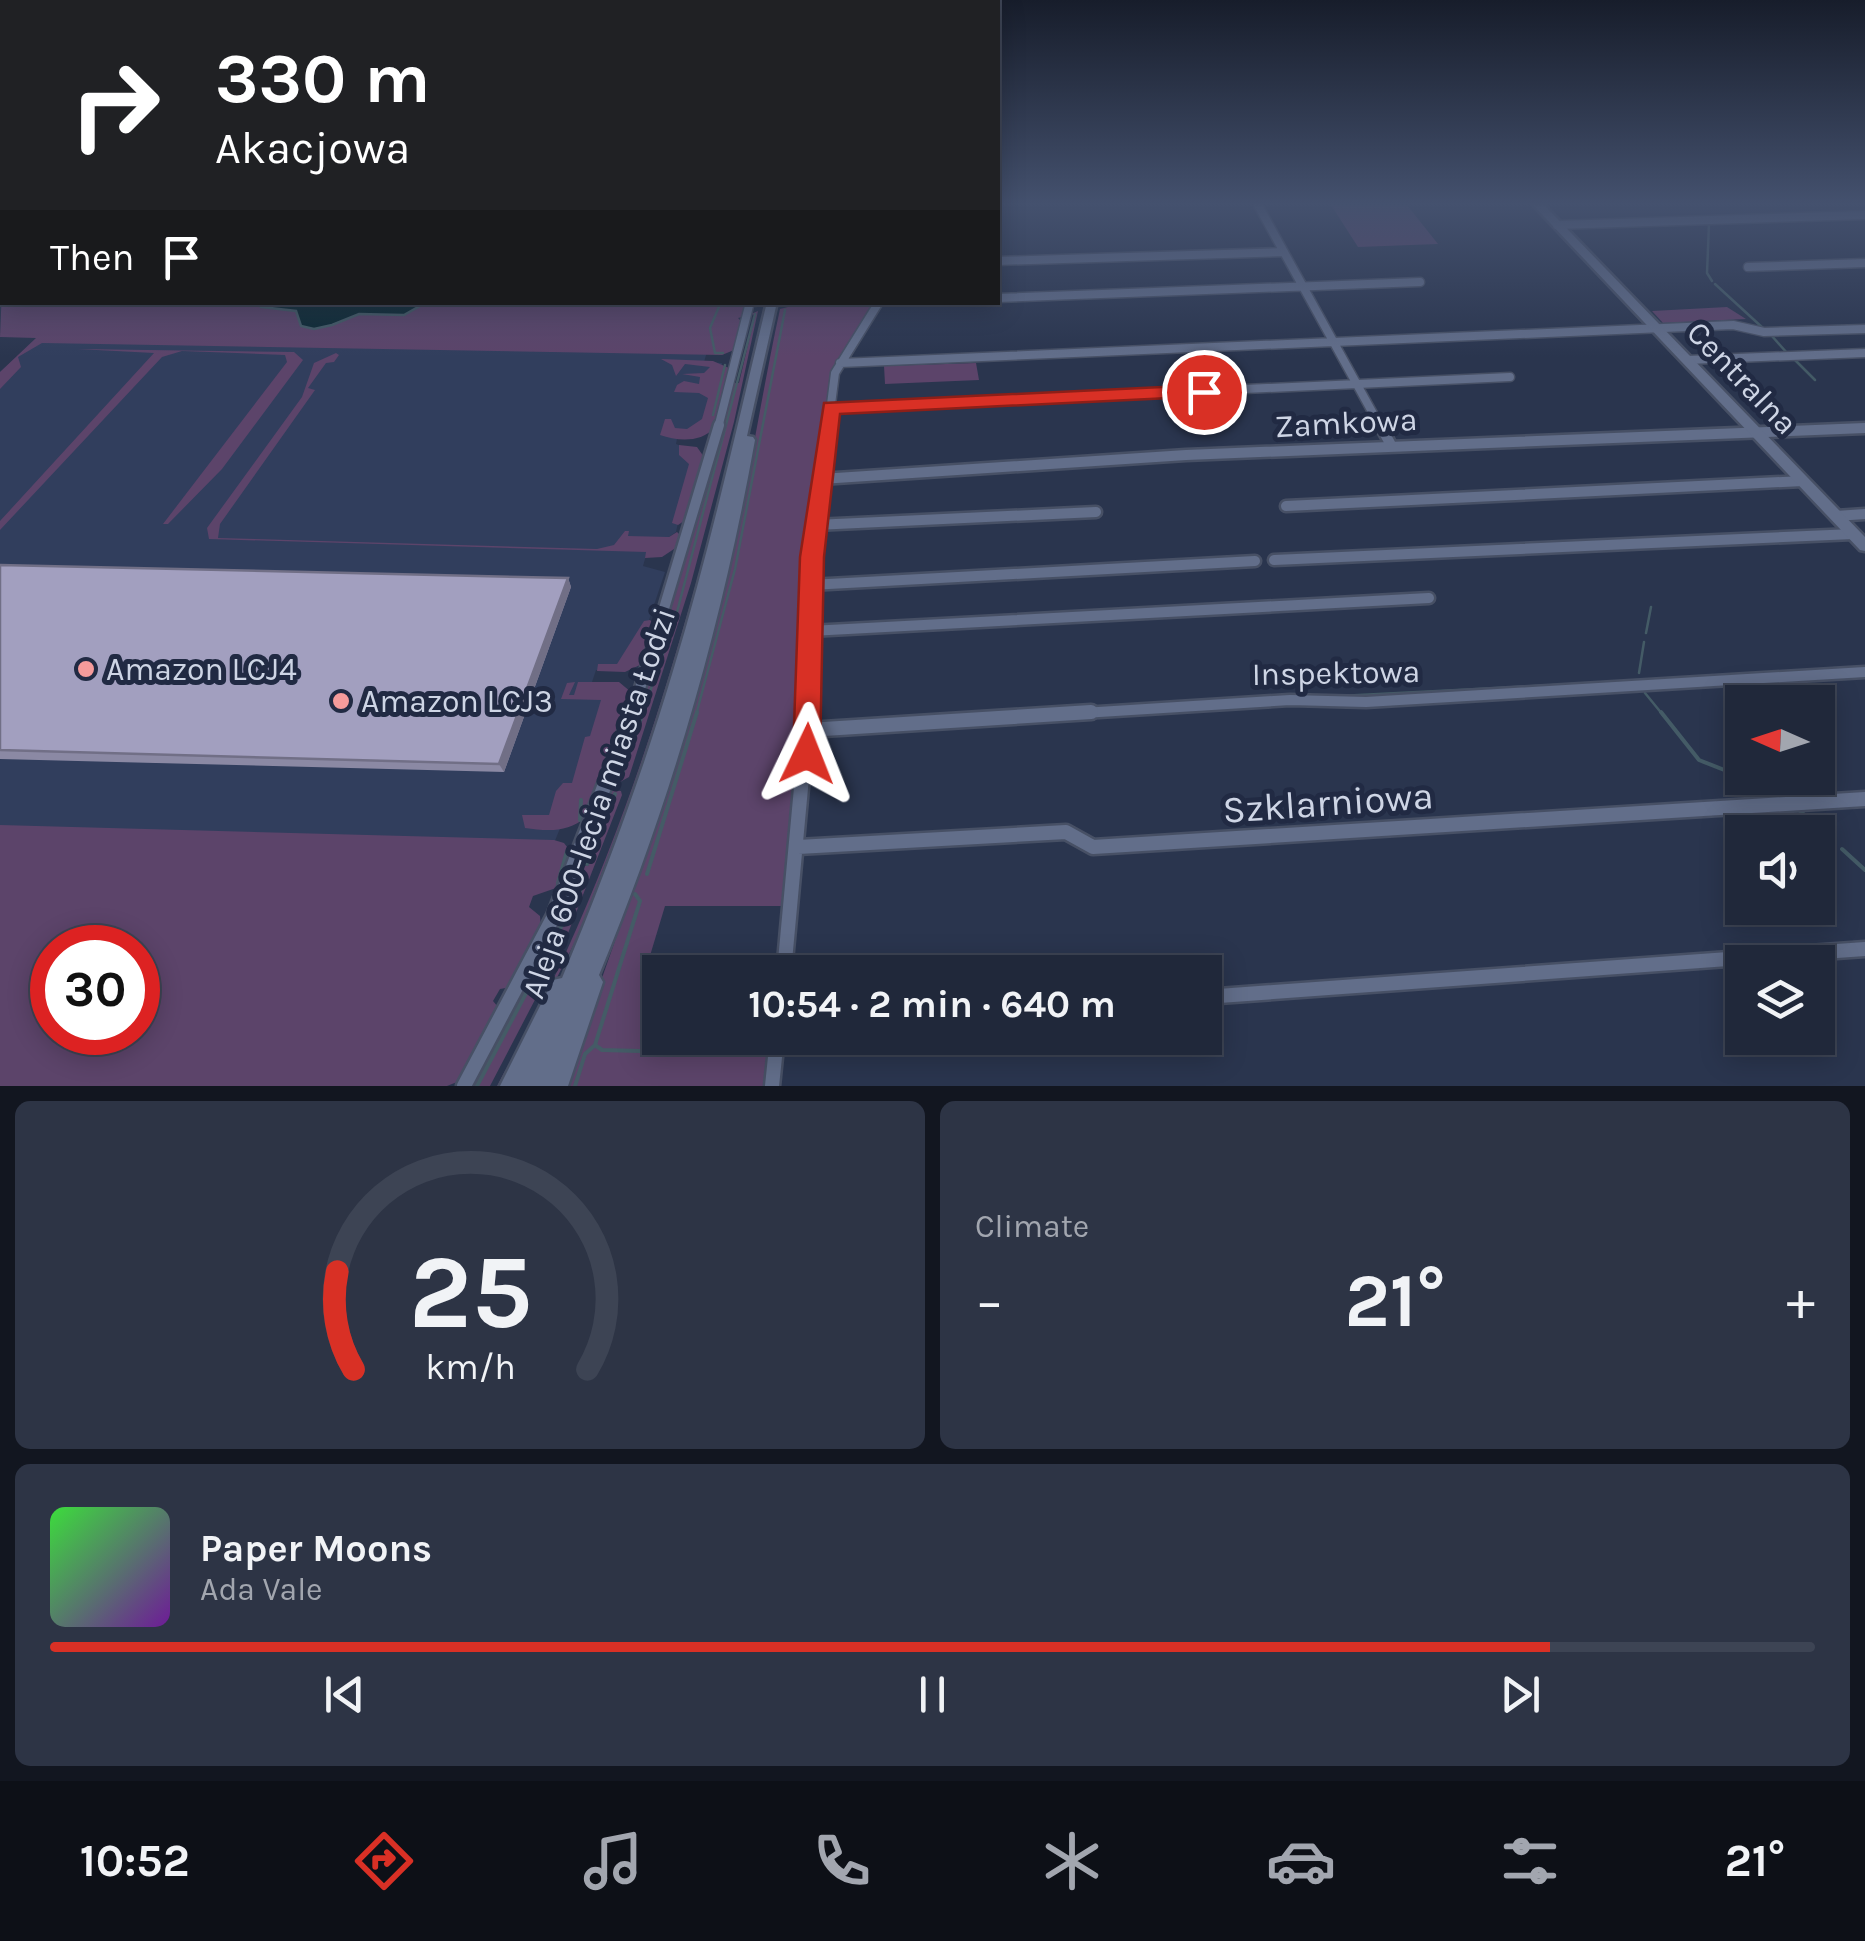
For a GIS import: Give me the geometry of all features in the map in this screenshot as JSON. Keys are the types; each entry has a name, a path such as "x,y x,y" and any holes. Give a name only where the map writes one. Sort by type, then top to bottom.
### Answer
{"main road":[{"name":"Centralna","path":"1586,256 1865,546"},
{"name":"Aleja 600-lecia miasta Łodzi","path":"526,1086 654,801 707,631 774,305"},
{"name":"Aleja 600-lecia miasta Łodzi","path":"541,1086 601,924"},
{"path":"510,1086 601,924"},
{"path":"558,1086 601,924"}],"street":[{"path":"1000,262 1179,256"},
{"path":"1286,256 1391,445"},
{"path":"1748,268 1865,263"},
{"path":"1000,298 1420,282"},
{"path":"464,1086 554,916 635,708 726,402 749,305"},
{"path":"786,955 808,730 810,586 820,479 840,363 878,305"},
{"path":"840,363 1733,325 1764,332 1865,329"},
{"path":"1687,360 1865,353"},
{"path":"831,408 1510,376"},
{"name":"Zamkowa","path":"820,479 1391,445 1865,428"},
{"path":"1286,506 1802,481"},
{"path":"815,525 1096,512"},
{"path":"1836,516 1865,514"},
{"path":"1274,560 1853,534"},
{"path":"810,586 1255,561"},
{"path":"810,631 1429,598"},
{"name":"Inspektowa","path":"808,730 1290,700 1366,702 1617,690 1865,672"},
{"name":"Szklarniowa","path":"798,847 1066,832 1093,846 1170,843 1865,799"},
{"path":"1222,996 1865,948"},
{"path":"772,1086 775,1055"}],"shaded area":[{"path":"1,305 745,305 738,318 741,321 734,350 722,355 42,343 18,357 21,367 0,389 0,372 36,338 0,337"},
{"path":"422,305 404,315 359,314 314,329 301,326 296,311 261,307"},
{"path":"766,305 741,422 696,595 636,783 577,938 502,1086 497,1086 567,950 630,793 682,632"},
{"path":"784,305 875,305 834,367 813,498 806,570 805,695 785,906 665,906 650,955 642,955 642,1055 768,1055 765,1086 565,1086 660,811 711,644 780,309 788,307"},
{"path":"1727,307 1746,319 1663,323 1652,311"},
{"path":"758,311 734,422 691,583 629,777 620,782 615,776 656,658 734,383 739,383 755,315 751,314"},
{"path":"35,340 707,352 704,362 722,363 714,423 677,439 676,444 694,451 676,532 647,552 643,566 665,572 649,620 653,624 626,671 596,670 592,682 619,684 552,848 0,841 0,372"},
{"path":"77,349 294,352 303,360 222,469 168,524 163,524 287,362 285,355 182,351 162,357 0,530 0,521 154,353"},
{"path":"339,355 334,362 326,363 308,388 315,390 220,524 218,538 597,549 614,545 629,531 628,536 669,537 677,532 681,536 677,547 662,557 645,558 646,552 209,539 207,528 302,397 314,363"},
{"path":"661,359 713,361 729,368 714,428 709,433 688,439 660,435 665,419 671,419 675,428 687,429 702,419 708,398 699,393 674,392 684,381 699,384 700,377 682,374 704,373 710,367 685,364 676,376 672,365"},
{"path":"976,363 979,380 885,384 884,366"},
{"path":"679,445 697,447 704,457 687,519 678,525 672,523 689,464 679,455"},
{"path":"644,621 655,625 640,665 625,672 597,671 598,664 617,664"},
{"path":"575,682 569,695 574,695 578,682 619,682 631,692 631,703 586,817 565,828 525,828 522,815 549,815 556,791 563,783 572,783 585,737 590,736 601,700 561,699 567,683"},
{"path":"612,790 621,791 622,795 563,946 490,1086 472,1086 522,992 528,993 585,884 575,882 581,865 588,866 593,853 586,851"},
{"path":"0,825 564,843 571,852 556,888 533,896 529,907 540,916 541,928 511,987 500,989 493,1001 498,1007 457,1082 447,1086 0,1086"}],"building":[{"name":"Amazon LCJ3","path":"0,565 568,578 499,764 0,750"}],"waterway":[{"path":"1708,256 1707,273 1712,281"},
{"path":"1715,284 1764,329"},
{"path":"720,305 710,328 715,353 723,353"},
{"path":"696,715 735,569 785,310"},
{"path":"642,715 677,612 755,314"},
{"path":"1771,335 1788,354"},
{"path":"1795,360 1815,380"},
{"path":"713,415 725,365"},
{"path":"1646,633 1651,607"},
{"path":"1639,673 1644,642"},
{"path":"1339,696 1635,681"},
{"path":"1645,693 1663,715"},
{"path":"621,777 643,712"},
{"path":"647,874 697,712"},
{"path":"1661,712 1699,760 1725,770"},
{"path":"587,864 615,794"},
{"path":"580,820 581,800"},
{"path":"1800,811 1804,815"},
{"path":"1842,849 1865,870"},
{"path":"558,883 567,851"},
{"path":"477,1086 582,887"},
{"path":"635,894 640,901 595,1045 602,1050 642,1051"},
{"path":"575,1086 585,1054 594,1046"}],"place":[{"name":"Amazon LCJ4","path":"86,669"},
{"name":"Amazon LCJ3","path":"341,701"}],"route":[{"path":"807,754 810,583 831,408 1204,392"}]}
